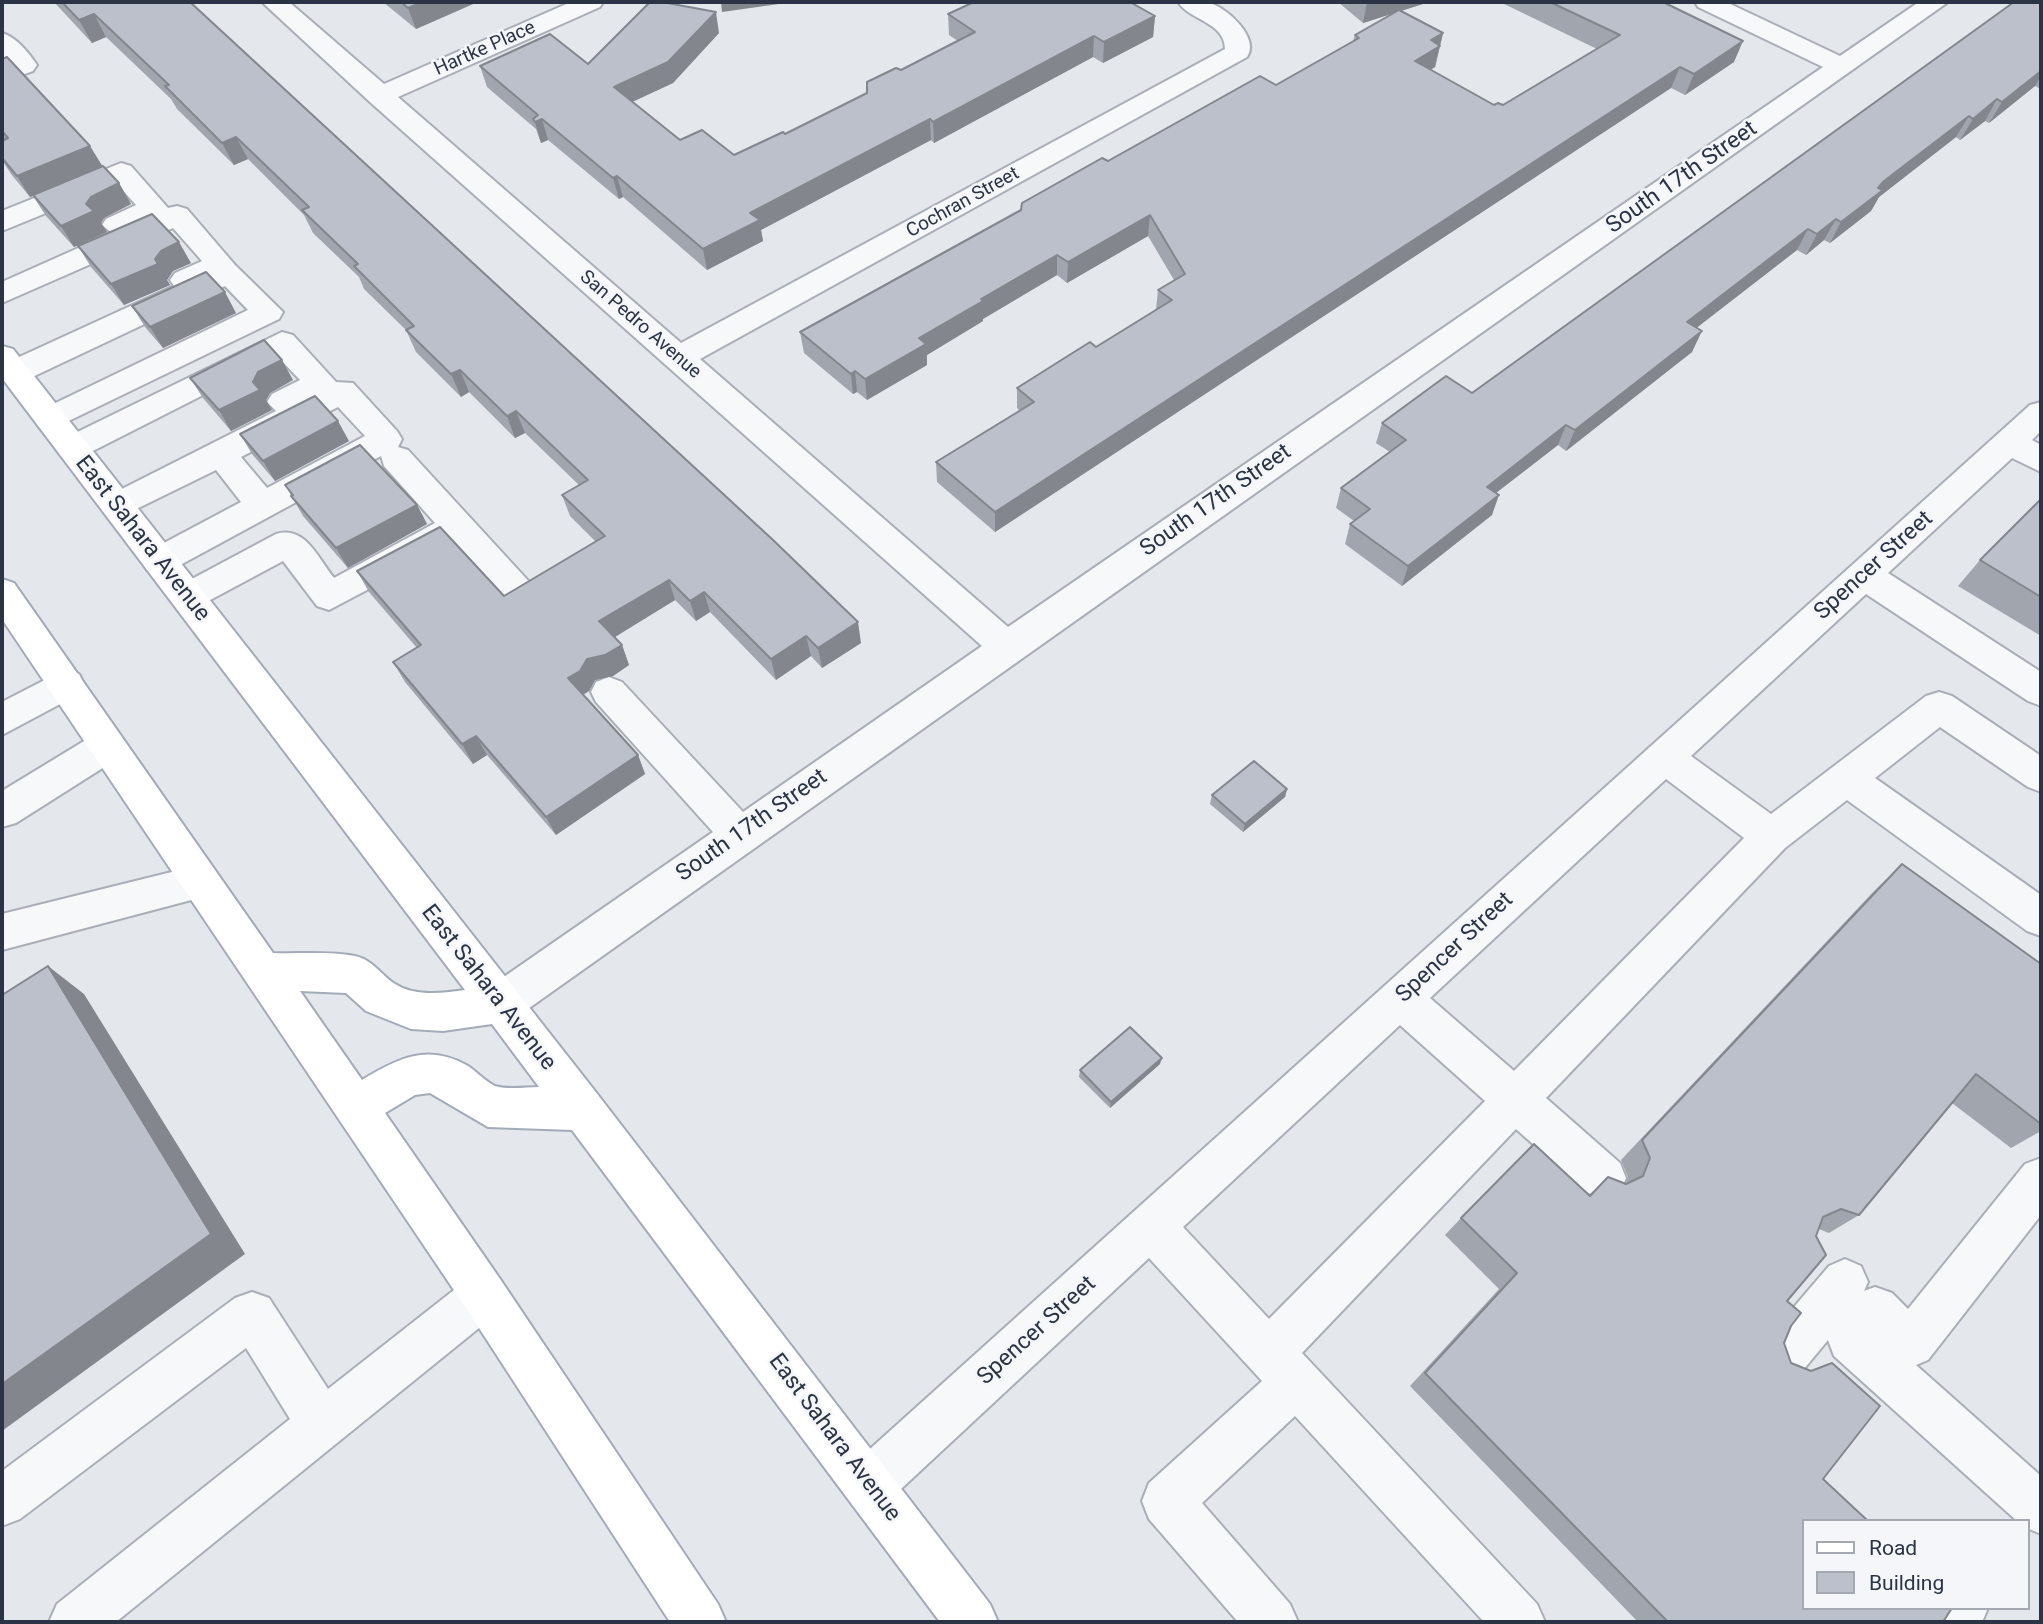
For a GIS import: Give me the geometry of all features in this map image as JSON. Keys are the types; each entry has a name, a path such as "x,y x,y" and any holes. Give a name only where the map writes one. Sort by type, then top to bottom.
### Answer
{"main road":[{"name":"East Sahara Avenue","path":"7,363 583,1110 972,1622"},
{"path":"2,592 484,1295 687,1617"},
{"path":"261,971 355,975 381,998 411,1010 471,1010 500,1004"},
{"path":"354,1108 409,1075 430,1073 452,1080 488,1106 583,1110"}],"street":[{"name":"San Pedro Avenue","path":"274,2 1007,647"},
{"name":"Hartke Place","path":"379,96 591,2"},
{"name":"Cochran Street","path":"678,358 1238,52 1238,41 1219,18 1191,2"},
{"path":"1707,2 1843,67"},
{"name":"South 17th Street","path":"500,1004 1007,647 1935,2"},
{"path":"2,41 24,65 2,74"},
{"path":"2,222 121,172 154,208 2,275"},
{"path":"2,293 177,215 220,264 7,363"},
{"path":"7,363 229,273 268,312 50,419"},
{"path":"72,448 282,342 321,383 112,500"},
{"path":"112,500 220,453 342,391 386,439 159,561"},
{"name":"Spencer Street","path":"869,1484 1864,575 2025,451 2041,413"},
{"path":"220,453 262,505"},
{"path":"396,458 521,595"},
{"path":"187,597 288,543 329,597 458,526"},
{"path":"1864,575 2041,691"},
{"path":"2,720 66,684"},
{"path":"609,692 740,835"},
{"path":"1272,1622 1167,1500 1514,1098 1771,836 1939,707 2041,776"},
{"path":"2,811 107,746"},
{"path":"1665,757 1771,836"},
{"path":"1847,779 2041,918"},
{"path":"2,932 200,882"},
{"path":"1401,999 1604,1178"},
{"path":"1841,1299 1911,1343 2041,1180"},
{"path":"1152,1226 1519,1622"},
{"path":"75,1622 484,1295"},
{"path":"1782,1358 1841,1299"},
{"path":"1841,1299 2033,1511"},
{"path":"2,1501 252,1315 322,1424"}],"building":[{"path":"62,2 190,2 772,539 858,622 818,648 806,636 771,659 704,592 690,601 669,580 599,621 622,645 605,655 587,659 580,671 568,678 638,755 546,817 476,736 462,744 393,662 421,645 357,571 440,527 504,596 605,536 562,495 588,480 516,411 507,416 460,370 451,374 406,330 414,326 354,266 358,264 302,210 309,207 236,137 222,143 165,86 169,85 94,14 79,20"},
{"path":"401,2 422,2 408,8"},
{"path":"650,2 716,12 668,62 614,87 680,140 702,130 734,155 783,132 785,134 867,93 867,82 896,68 901,70 975,32 948,14 974,2 1130,2 1155,16 1104,42 1094,36 933,122 930,119 750,213 760,220 703,249 617,176 613,178 542,119 535,122 533,119 538,115 480,66 550,34 588,64"},
{"path":"1550,2 1663,2 1743,41 1694,74 1680,67 995,512 936,462 1034,402 1017,388 1090,342 1096,347 1172,300 1158,290 1185,274 1150,215 1068,262 1057,255 919,338 926,344 865,379 855,371 851,374 800,332 1021,210 1022,203 1102,158 1108,161 1260,76 1276,85 1359,38 1355,35 1399,10 1443,33 1431,40 1440,46 1415,61 1494,105 1503,105 1620,35"},
{"path":"2014,2 2041,2 2041,71 2002,102 1997,99 1973,119 1969,116 1884,181 1878,188 1883,190 1841,222 1836,219 1817,234 1808,229 1687,322 1702,331 1575,430 1566,425 1487,487 1499,495 1408,566 1350,524 1370,509 1341,488 1406,440 1382,423 1446,376 1472,393"},
{"path":"7,57 90,146 17,176 2,158 2,141 8,138 2,131 2,59"},
{"path":"103,166 119,183 91,197 86,204 94,211 61,226 33,195"},
{"path":"152,214 179,242 161,251 155,259 158,264 111,284 78,246"},
{"path":"206,272 225,292 150,327 132,306"},
{"path":"264,340 282,360 258,372 253,382 260,390 219,410 190,378"},
{"path":"315,396 338,421 263,461 240,434"},
{"path":"360,445 417,505 336,548 291,496 293,495 285,485"},
{"path":"2041,499 2041,597 1980,560"},
{"path":"1254,761 1287,789 1245,824 1212,795"},
{"path":"1902,864 2041,964 2041,1124 1976,1074 1859,1215 1841,1209 1823,1217 1816,1236 1826,1255 1787,1301 1801,1313 1791,1326 1784,1343 1791,1363 1811,1371 1832,1363 1880,1406 1823,1479 1866,1519 1801,1519 1801,1610 1951,1610 1943,1622 1668,1622 1425,1373 1517,1273 1461,1218 1534,1144 1590,1196 1608,1177 1626,1184 1643,1176 1650,1158 1642,1140"},
{"path":"48,966 211,1234 2,1384 2,995"},
{"path":"1130,1027 1162,1058 1111,1102 1080,1070"}]}
